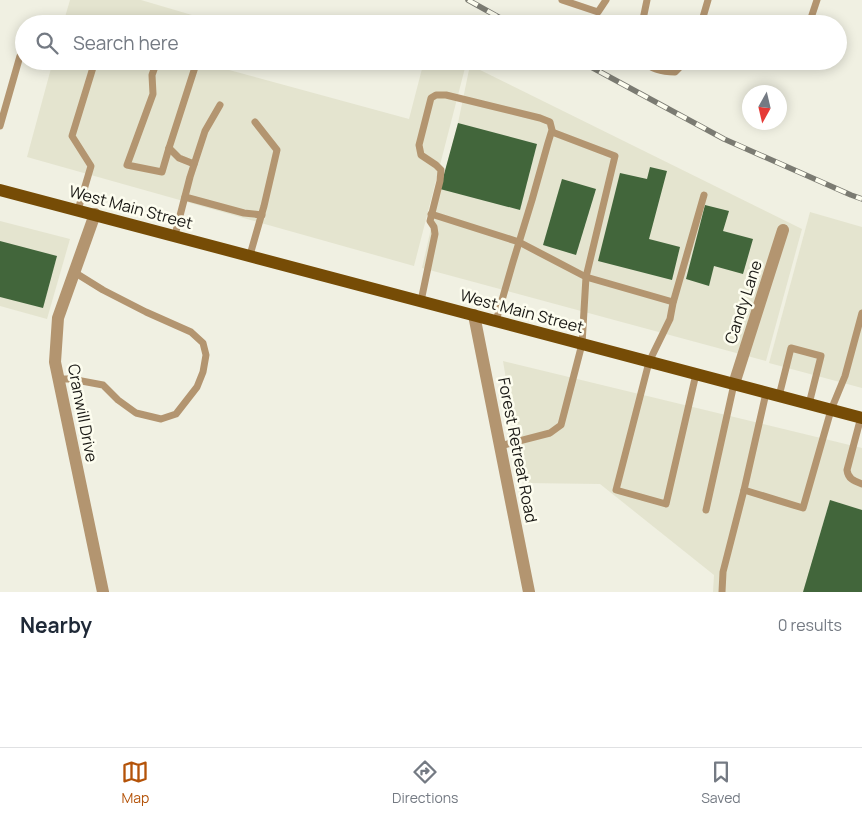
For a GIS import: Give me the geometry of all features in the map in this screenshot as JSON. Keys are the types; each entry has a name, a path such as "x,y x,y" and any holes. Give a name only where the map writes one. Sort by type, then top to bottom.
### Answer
{"main road":[{"name":"West Main Street","path":"0,190 862,418"}],"street":[{"name":"Cranwill Drive","path":"95,214 58,318 55,362 103,592"},
{"name":"Candy Lane","path":"734,384 783,230"},
{"name":"Forest Retreat Road","path":"474,315 529,592"}],"lane":[{"path":"562,0 598,12 606,0"},
{"path":"644,15 647,0"},
{"path":"704,15 708,0"},
{"path":"812,15 817,0"},
{"path":"0,126 16,70"},
{"path":"78,210 91,166 72,136 92,70"},
{"path":"154,70 152,76 153,94 127,165 162,172 194,70"},
{"path":"658,70 664,72 675,72 677,70"},
{"path":"421,301 434,234 434,227 430,221 431,214 441,170 421,155 419,146 431,98 436,94 464,98 550,122 552,132 496,321"},
{"path":"175,235 205,131 220,104"},
{"path":"250,255 277,150 255,122"},
{"path":"500,446 550,433 561,425 582,344 586,277 615,156 552,132"},
{"path":"169,148 179,158 194,164"},
{"path":"696,374 666,504 616,490 650,362 670,319 673,302 704,195"},
{"path":"185,197 244,213 262,214"},
{"path":"431,214 519,242 586,277 673,302"},
{"path":"59,379 71,379 102,385 136,413 161,419 176,414 198,387 206,355 203,343 191,332 103,290 74,272"},
{"path":"744,490 803,508 832,410 846,376 862,313"},
{"path":"779,396 791,348 821,356 809,404"},
{"path":"706,510 734,384"},
{"path":"722,592 723,572 766,392"},
{"path":"862,418 847,470 852,480 862,484"}],"shaded area":[{"path":"70,0 141,0 192,15 66,15"},
{"path":"51,70 229,70 409,119 422,70 464,70 414,266 27,157"},
{"path":"469,70 480,70 802,229 766,361 422,268 440,189 458,123"},
{"path":"810,212 862,227 862,388 769,363"},
{"path":"0,221 70,239 47,319 0,306"},
{"path":"503,361 862,448 862,592 713,592 714,575 600,484 523,483"}],"building":[{"path":"458,123 537,144 520,210 440,189"},
{"path":"650,167 667,171 649,239 680,247 672,280 598,261 620,173 647,179"},
{"path":"562,179 596,189 576,255 543,245"},
{"path":"705,205 729,211 723,231 753,239 743,274 714,266 709,286 686,279"},
{"path":"0,241 57,256 43,308 0,297"},
{"path":"830,500 862,510 862,592 803,592"}],"railway":[{"path":"468,0 495,15"},
{"path":"597,70 724,139 862,199"}]}
